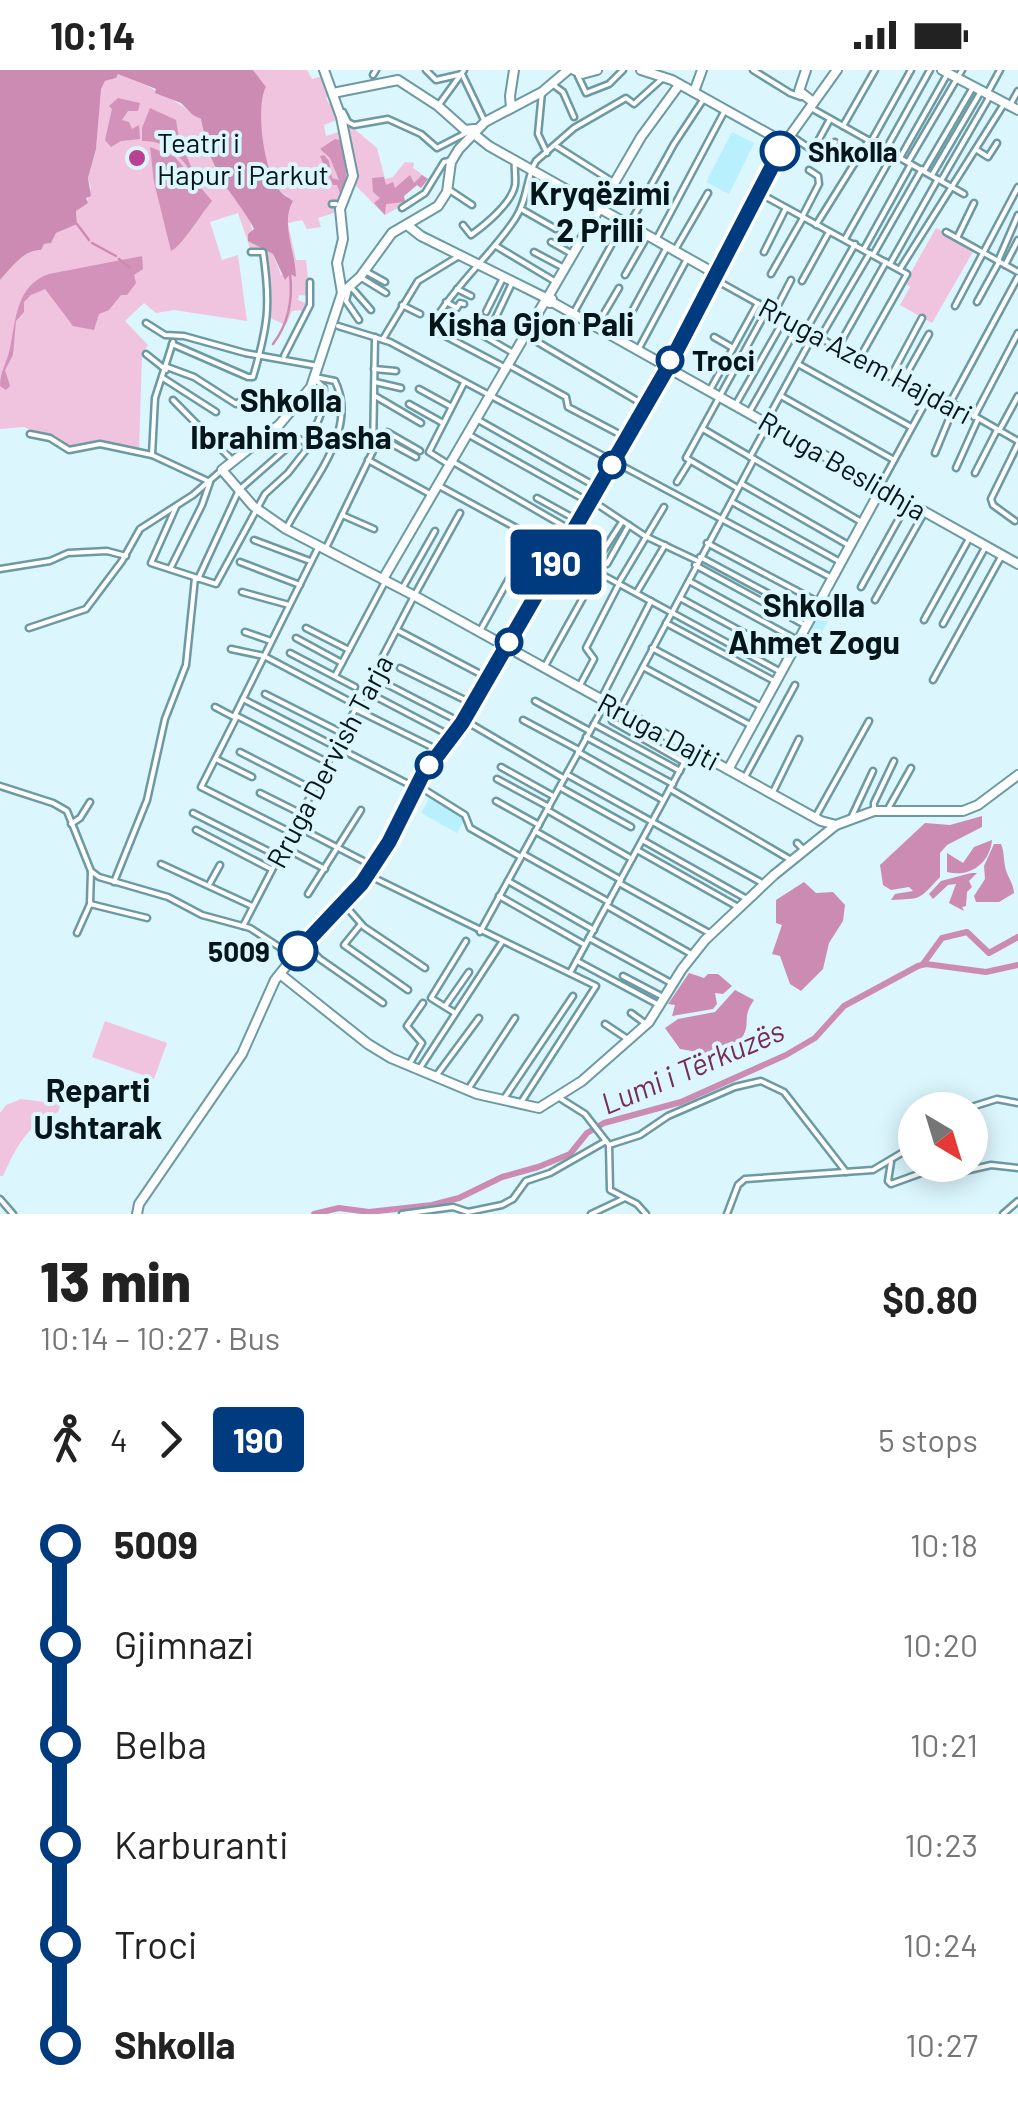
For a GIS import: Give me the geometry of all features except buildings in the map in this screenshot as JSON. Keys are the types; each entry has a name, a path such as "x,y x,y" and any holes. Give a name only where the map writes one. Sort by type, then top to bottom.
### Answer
{"street":[{"path":"324,70 350,124 388,119 421,134 437,148 542,92 573,71 597,70"},
{"path":"426,70 436,80 463,72"},
{"path":"512,108 514,70"},
{"path":"573,71 586,93 609,84 624,70"},
{"path":"640,70 653,71 725,111 809,148"},
{"path":"694,92 702,70"},
{"path":"753,70 790,93 810,100"},
{"path":"808,70 804,86 810,100 830,119 964,194"},
{"path":"137,1214 139,1204 242,1054 280,974 371,870 417,787 463,722 628,439 787,139 810,100 836,70"},
{"path":"843,126 875,70"},
{"path":"816,225 911,70"},
{"path":"886,149 930,70"},
{"path":"620,710 707,542 732,502 798,364 923,170 1000,70"},
{"path":"438,106 463,72"},
{"path":"463,72 484,143 715,276"},
{"path":"900,158 945,72 960,74 1010,107"},
{"path":"864,249 960,74"},
{"path":"334,92 399,75 438,106 477,128"},
{"path":"436,317 521,209 532,170 547,153 574,128 626,98 634,104 664,77"},
{"path":"552,84 561,90 574,117"},
{"path":"509,368 613,182 646,129 681,86"},
{"path":"385,580 529,337 572,254 681,86"},
{"path":"334,92 353,176 340,209 343,239 338,250 339,280 371,310"},
{"path":"542,92 538,138 547,153"},
{"path":"932,175 983,92"},
{"path":"838,347 940,180 983,92"},
{"path":"900,270 950,186 1018,92"},
{"path":"574,314 704,98"},
{"path":"625,275 652,238 725,111"},
{"path":"830,119 817,143 828,150 835,142"},
{"path":"29,628 83,612 126,556 140,529 210,482 279,425 315,378 346,290 388,237 438,206 448,189 451,162 477,128"},
{"path":"975,149 988,157 997,143"},
{"path":"556,146 613,182"},
{"path":"845,239 894,154"},
{"path":"402,208 425,193 445,160 451,162"},
{"path":"463,225 471,235 490,220 514,188 515,160"},
{"path":"770,274 819,184 817,174 808,170"},
{"path":"955,306 1018,187"},
{"path":"448,189 472,205"},
{"path":"758,192 907,274 859,359"},
{"path":"617,340 708,193"},
{"path":"957,238 974,203"},
{"path":"764,252 786,208"},
{"path":"521,209 556,230"},
{"path":"1001,263 1018,215"},
{"name":"Rruga Beslidhja","path":"406,225 750,411 1018,564"},
{"path":"802,280 829,231"},
{"path":"935,453 952,404 1018,275 946,232"},
{"path":"977,302 1018,240"},
{"path":"552,242 572,254"},
{"path":"806,330 854,244"},
{"path":"495,246 556,282"},
{"path":"172,344 248,378 254,376 269,320 269,303 263,252 250,252"},
{"path":"534,252 564,268"},
{"path":"384,339 402,304 424,276 462,254"},
{"path":"638,351 688,257"},
{"path":"362,273 385,282"},
{"path":"362,273 386,293"},
{"name":"Rruga Azem Hajdari","path":"715,276 928,398 935,394 1018,442"},
{"path":"486,312 509,278"},
{"path":"495,318 509,278"},
{"path":"791,280 686,458 850,546"},
{"path":"283,358 308,312 310,282"},
{"path":"456,288 471,296"},
{"path":"596,327 619,288"},
{"path":"346,290 346,301 359,320"},
{"path":"446,302 457,308 464,304"},
{"path":"710,390 758,303"},
{"path":"402,304 420,314"},
{"path":"736,404 785,318"},
{"path":"891,376 922,318"},
{"path":"146,322 158,333 318,366"},
{"path":"460,322 515,354"},
{"path":"338,326 384,339 833,579"},
{"path":"750,411 798,326"},
{"path":"432,330 566,397 568,407 628,439"},
{"path":"956,468 1018,333"},
{"path":"902,383 929,334"},
{"path":"152,454 155,398 174,337"},
{"path":"290,832 201,786 300,584 368,460 374,442 375,337"},
{"path":"529,337 646,406"},
{"path":"714,338 732,348"},
{"path":"146,354 166,368 202,381 236,404 240,401"},
{"path":"798,364 911,428"},
{"path":"374,369 396,371"},
{"path":"164,378 216,412"},
{"path":"176,507 151,563 218,583 265,494 294,467 312,436 324,400 323,386 315,378"},
{"path":"286,529 332,447 342,415 340,392 334,379 315,378"},
{"path":"375,382 401,388"},
{"path":"464,383 429,452 574,532"},
{"path":"418,389 450,406"},
{"path":"375,396 420,423"},
{"path":"781,396 894,460"},
{"path":"975,473 1018,396"},
{"path":"335,676 432,495 492,397"},
{"path":"729,768 928,398"},
{"path":"173,400 234,462"},
{"path":"408,404 443,423"},
{"path":"480,421 599,488"},
{"path":"703,429 863,522"},
{"path":"374,442 387,432 420,450"},
{"path":"30,434 50,438 69,450 100,444 152,454 210,482"},
{"path":"312,436 332,447"},
{"path":"471,436 647,536 812,617"},
{"path":"381,438 416,457"},
{"path":"114,882 147,800 166,719 188,658 196,578 239,490 297,440 308,444"},
{"path":"1015,521 993,505 991,499 1018,442"},
{"path":"368,460 432,495"},
{"path":"677,482 690,461"},
{"name":"Rruga Dajti","path":"222,470 257,508 286,529 746,777 822,826"},
{"path":"170,569 198,516 210,482"},
{"path":"441,487 782,673"},
{"path":"537,498 580,522"},
{"path":"732,502 842,563"},
{"path":"861,587 908,502"},
{"path":"579,687 594,659 586,648 664,507"},
{"path":"875,600 925,512"},
{"name":"Rruga Dervish Tarja","path":"243,926 460,513"},
{"path":"341,515 374,529"},
{"path":"598,560 623,520"},
{"path":"606,564 629,524"},
{"path":"402,589 435,531"},
{"path":"924,620 970,537"},
{"path":"254,540 312,561"},
{"path":"707,542 820,603"},
{"path":"637,594 665,545"},
{"path":"944,624 986,546"},
{"path":"0,570 50,561 68,553 107,550 126,556"},
{"path":"933,680 1002,555"},
{"path":"698,561 807,626"},
{"path":"240,562 300,584"},
{"path":"480,631 516,566"},
{"path":"688,580 800,641"},
{"path":"242,592 289,606"},
{"path":"544,668 584,596"},
{"path":"679,598 790,658"},
{"path":"480,932 594,724 651,601"},
{"path":"666,622 776,682"},
{"path":"306,628 350,650"},
{"path":"397,630 488,678"},
{"path":"245,632 272,641"},
{"path":"296,638 342,663"},
{"path":"652,648 762,707"},
{"path":"232,649 264,656 440,751"},
{"path":"290,652 355,687"},
{"path":"400,668 473,704"},
{"path":"643,668 752,726"},
{"path":"372,677 653,821 764,884"},
{"path":"746,777 795,685"},
{"path":"365,691 452,737"},
{"path":"265,694 342,733"},
{"path":"242,699 417,787 465,815 472,829 693,955"},
{"path":"535,701 792,862"},
{"path":"215,708 327,762"},
{"path":"523,720 662,800"},
{"path":"280,974 378,1050 467,1091 536,1108 582,1082 646,1024 711,934 805,852 822,826 869,721"},
{"path":"612,722 684,762"},
{"path":"594,724 680,771"},
{"path":"772,792 799,739"},
{"path":"570,973 692,748"},
{"path":"240,752 313,790"},
{"path":"216,759 252,777"},
{"path":"874,811 894,761"},
{"path":"501,767 554,797"},
{"path":"888,811 911,768"},
{"path":"852,818 873,771"},
{"path":"822,826 874,811 951,812 972,808 1018,774"},
{"path":"497,779 632,859"},
{"path":"0,786 67,811 92,871 90,904 77,933"},
{"path":"560,787 631,827"},
{"path":"260,793 300,812"},
{"path":"496,801 711,934"},
{"path":"71,824 90,802"},
{"path":"308,894 362,810"},
{"path":"192,814 278,856"},
{"path":"294,825 480,932 596,986 520,1105"},
{"path":"196,830 272,870"},
{"path":"642,840 749,900"},
{"path":"797,843 805,852"},
{"path":"283,847 325,869"},
{"path":"637,850 740,909"},
{"path":"162,864 252,906"},
{"path":"209,884 220,866"},
{"path":"92,871 114,882 168,897 202,915 243,926 293,956"},
{"path":"508,881 594,930"},
{"path":"499,896 586,945"},
{"path":"344,903 361,924 425,968"},
{"path":"90,904 146,918"},
{"path":"361,924 344,944 408,990"},
{"path":"590,938 673,984"},
{"path":"455,1012 432,996 466,941"},
{"path":"420,1068 502,942"},
{"path":"304,943 384,1003"},
{"path":"577,960 663,1002"},
{"path":"445,1006 469,972"},
{"path":"623,976 663,1002"},
{"path":"502,1101 573,996"},
{"path":"410,1063 422,1043 407,1026 424,1003"},
{"path":"631,1013 646,1024"},
{"path":"436,1076 480,1018"},
{"path":"467,1091 514,1018"},
{"path":"605,1024 629,1040"},
{"path":"402,1214 453,1207 468,1212 502,1205 526,1181 550,1174 608,1143 640,1135 668,1116 735,1086 761,1081 784,1092 846,1172"},
{"path":"558,1098 594,1124 608,1143 609,1188 641,1206 646,1214"},
{"path":"988,1103 1002,1099 1018,1103"},
{"path":"727,1214 738,1186 745,1179 846,1172 882,1166 898,1157"},
{"path":"892,1161 888,1171 891,1184 935,1168 1018,1168"},
{"path":"882,1166 888,1171"},
{"path":"591,1214 625,1198"},
{"path":"0,1199 11,1214"},
{"path":"1003,1214 1018,1202"}],"shaded area":[{"path":"0,70 253,70 266,87 261,124 270,170 281,193 293,201 288,228 296,277 290,274 285,280 273,254 248,241 248,234 254,229 223,184 208,151 201,119 181,103 155,93 156,89 118,74 105,81 101,89 96,149 88,178 91,196 76,211 77,224 56,233 41,250 23,256 0,280"},
{"path":"253,70 307,70 312,79 323,76 331,95 326,98 329,104 334,102 339,119 324,125 326,136 342,131 349,177 337,212 318,218 321,227 307,229 302,220 288,223 293,201 280,191 269,170 261,125 266,87"},
{"path":"117,73 163,94 203,121 215,167 251,224 251,241 273,254 281,275 296,276 288,223 296,260 306,260 310,296 299,295 298,300 309,304 305,314 292,311 286,325 270,318 264,251 251,251 238,213 210,222 222,260 238,255 247,321 174,310 156,313 144,303 125,321 148,345 142,354 139,451 103,443 67,447 24,427 0,429 0,280 12,263 36,248 39,251 44,244 51,243 56,233 77,223 76,211 87,202 91,187 88,178 96,149 100,89 105,81 116,78"},
{"path":"118,98 140,103 138,111 128,111 122,120 129,122 132,129 139,125 140,139 121,141 111,147 105,140 112,109 109,106"},
{"path":"150,108 176,120 195,176 166,147 142,141 142,128"},
{"path":"352,127 377,148 385,179 393,177 405,162 414,163 413,168 428,179 421,188 417,185 404,196 405,204 385,215 353,183 346,130"},
{"path":"732,132 754,143 729,194 706,182"},
{"path":"340,140 346,167 340,193 320,156 329,161 332,178 339,180 330,158 320,149"},
{"path":"150,147 175,157 212,201 171,251 154,182"},
{"path":"410,175 414,183 422,175 428,179 421,188 417,185 404,196 405,202 386,204 385,215 374,203 380,198 373,192 372,178 384,177 386,185 393,182 395,188"},
{"path":"936,228 974,250 932,323 900,305 910,287 905,283"},
{"path":"142,256 143,269 134,275 136,283 127,295 121,295 109,310 99,314 94,330 73,326 45,289 31,295 16,321 13,355 5,370 10,386 6,390 0,386 19,305 30,286 49,274"},
{"path":"828,593 840,599 811,652 800,643"},
{"path":"431,795 466,817 457,833 421,813"},
{"path":"982,816 982,827 947,845 940,853 940,877 927,891 914,898 891,900 895,894 913,891 909,887 891,890 883,885 880,865 925,823 950,825"},
{"path":"992,840 987,856 977,867 963,873 947,872 947,853 963,863 974,847"},
{"path":"994,844 1001,844 1014,893 999,902 976,902 974,896 985,879 984,866"},
{"path":"977,873 969,881 972,887 967,892 966,906 962,907 964,911 949,903 956,884 948,885 933,899 929,894 941,881"},
{"path":"804,882 816,893 833,892 845,905 843,921 829,943 823,969 801,991 790,984 780,956 772,954 782,925 776,923 776,900"},
{"path":"689,973 704,978 718,974 732,986 723,994 715,993 717,1004 713,1009 672,1016 675,1005 668,1004"},
{"path":"735,990 754,1000 744,1034 734,1048 721,1061 714,1055 701,1060 692,1051 680,1049 665,1028 678,1019 715,1012"},
{"path":"105,1021 167,1043 154,1079 92,1057"},
{"path":"21,1099 61,1104 58,1112 24,1138 0,1176 0,1113 6,1105"}],"waterway":[{"path":"77,224 89,240"},
{"path":"92,243 116,256"},
{"path":"119,259 130,268"},
{"path":"273,344 289,310 290,274"},
{"path":"923,964 942,938 967,932 989,953 1018,937"},
{"name":"Lumi i Tërkuzës","path":"314,1214 339,1208 369,1212 459,1198 502,1177 570,1154 587,1133 604,1123 681,1102 786,1055 815,1038 844,1006 918,966 986,972 1018,965"}],"bus line":[{"name":"190","path":"298,951 362,883 389,842 422,776 462,723 668,367 780,151"}],"place":[{"name":"Shkolla","path":"780,151"},
{"name":"Teatri i Hapur i Parkut","path":"137,158"},
{"name":"Troci","path":"670,360"},
{"name":"5009","path":"298,951"}],"district":[{"name":"Kryqëzimi 2 Prilli","path":"600,210"},
{"name":"Kisha Gjon Pali","path":"531,323"},
{"name":"Shkolla Ibrahim Basha","path":"291,418"},
{"name":"Shkolla Ahmet Zogu","path":"814,622"},
{"name":"Reparti Ushtarak","path":"98,1108"}]}
